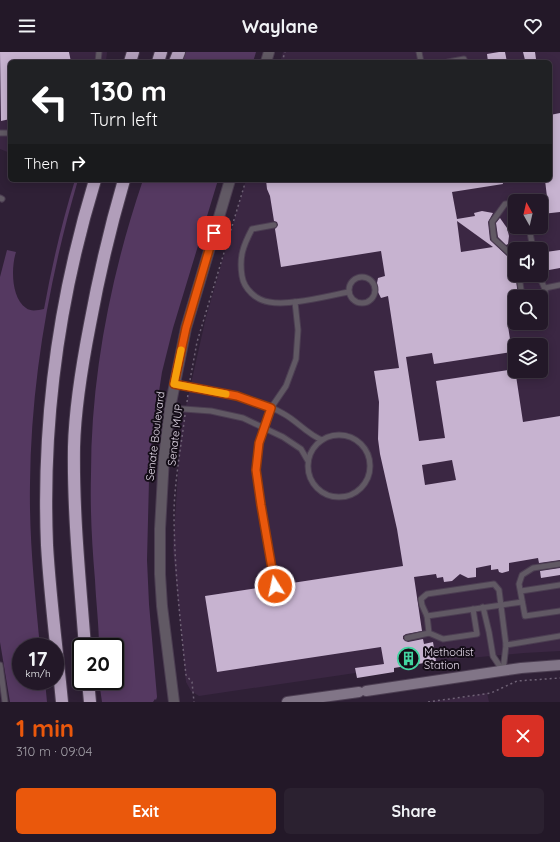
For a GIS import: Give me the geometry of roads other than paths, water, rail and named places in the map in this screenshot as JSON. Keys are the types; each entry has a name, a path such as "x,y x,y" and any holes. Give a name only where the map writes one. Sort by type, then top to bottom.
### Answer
{"highway":[{"path":"61,700 47,546 46,494 48,434 55,360 64,308 74,257 94,182"},
{"path":"84,638 74,475 75,430 84,353 101,266 123,182"},
{"path":"111,226 128,182"}],"main road":[{"path":"287,702 503,671 560,665"}],"street":[{"name":"Senate Boulevard","path":"174,702 162,606 160,556 162,475 170,408 179,359 194,301 229,182"}],"lane":[{"path":"508,204 505,204 492,222 494,239 508,252"},
{"path":"274,225 252,229 244,245 240,265 243,282 253,296 268,302 295,302 349,292"},
{"path":"361,277 365,277 372,282 375,290 372,298 365,303 360,303 353,299 349,292 349,288 353,280 361,277"},
{"path":"542,282 545,288 560,285"},
{"path":"275,586 256,470 259,443 271,408 286,386 296,359 298,330 295,302"},
{"path":"174,384 237,396 271,408 285,414 312,436 322,440"},
{"path":"170,408 211,411 243,418 283,437 301,449 308,461"},
{"path":"341,435 351,437 359,442 366,450 370,459 368,479 362,487 345,497 335,497 325,494 317,488 311,480 308,471 308,461 310,453 315,445 322,440 331,436 341,435"},
{"path":"560,564 533,568 522,575 520,584 525,616 560,611"},
{"path":"429,633 427,616 421,599 427,594 494,584 499,590 506,645 503,671"},
{"path":"521,591 560,585"},
{"path":"427,616 522,602"},
{"path":"483,607 493,656 503,671"},
{"path":"407,638 429,633 443,639 477,634 473,609"},
{"path":"506,645 560,636"},
{"path":"0,665 5,702"}],"place":[{"name":"Methodist Station","path":"409,658"}]}
